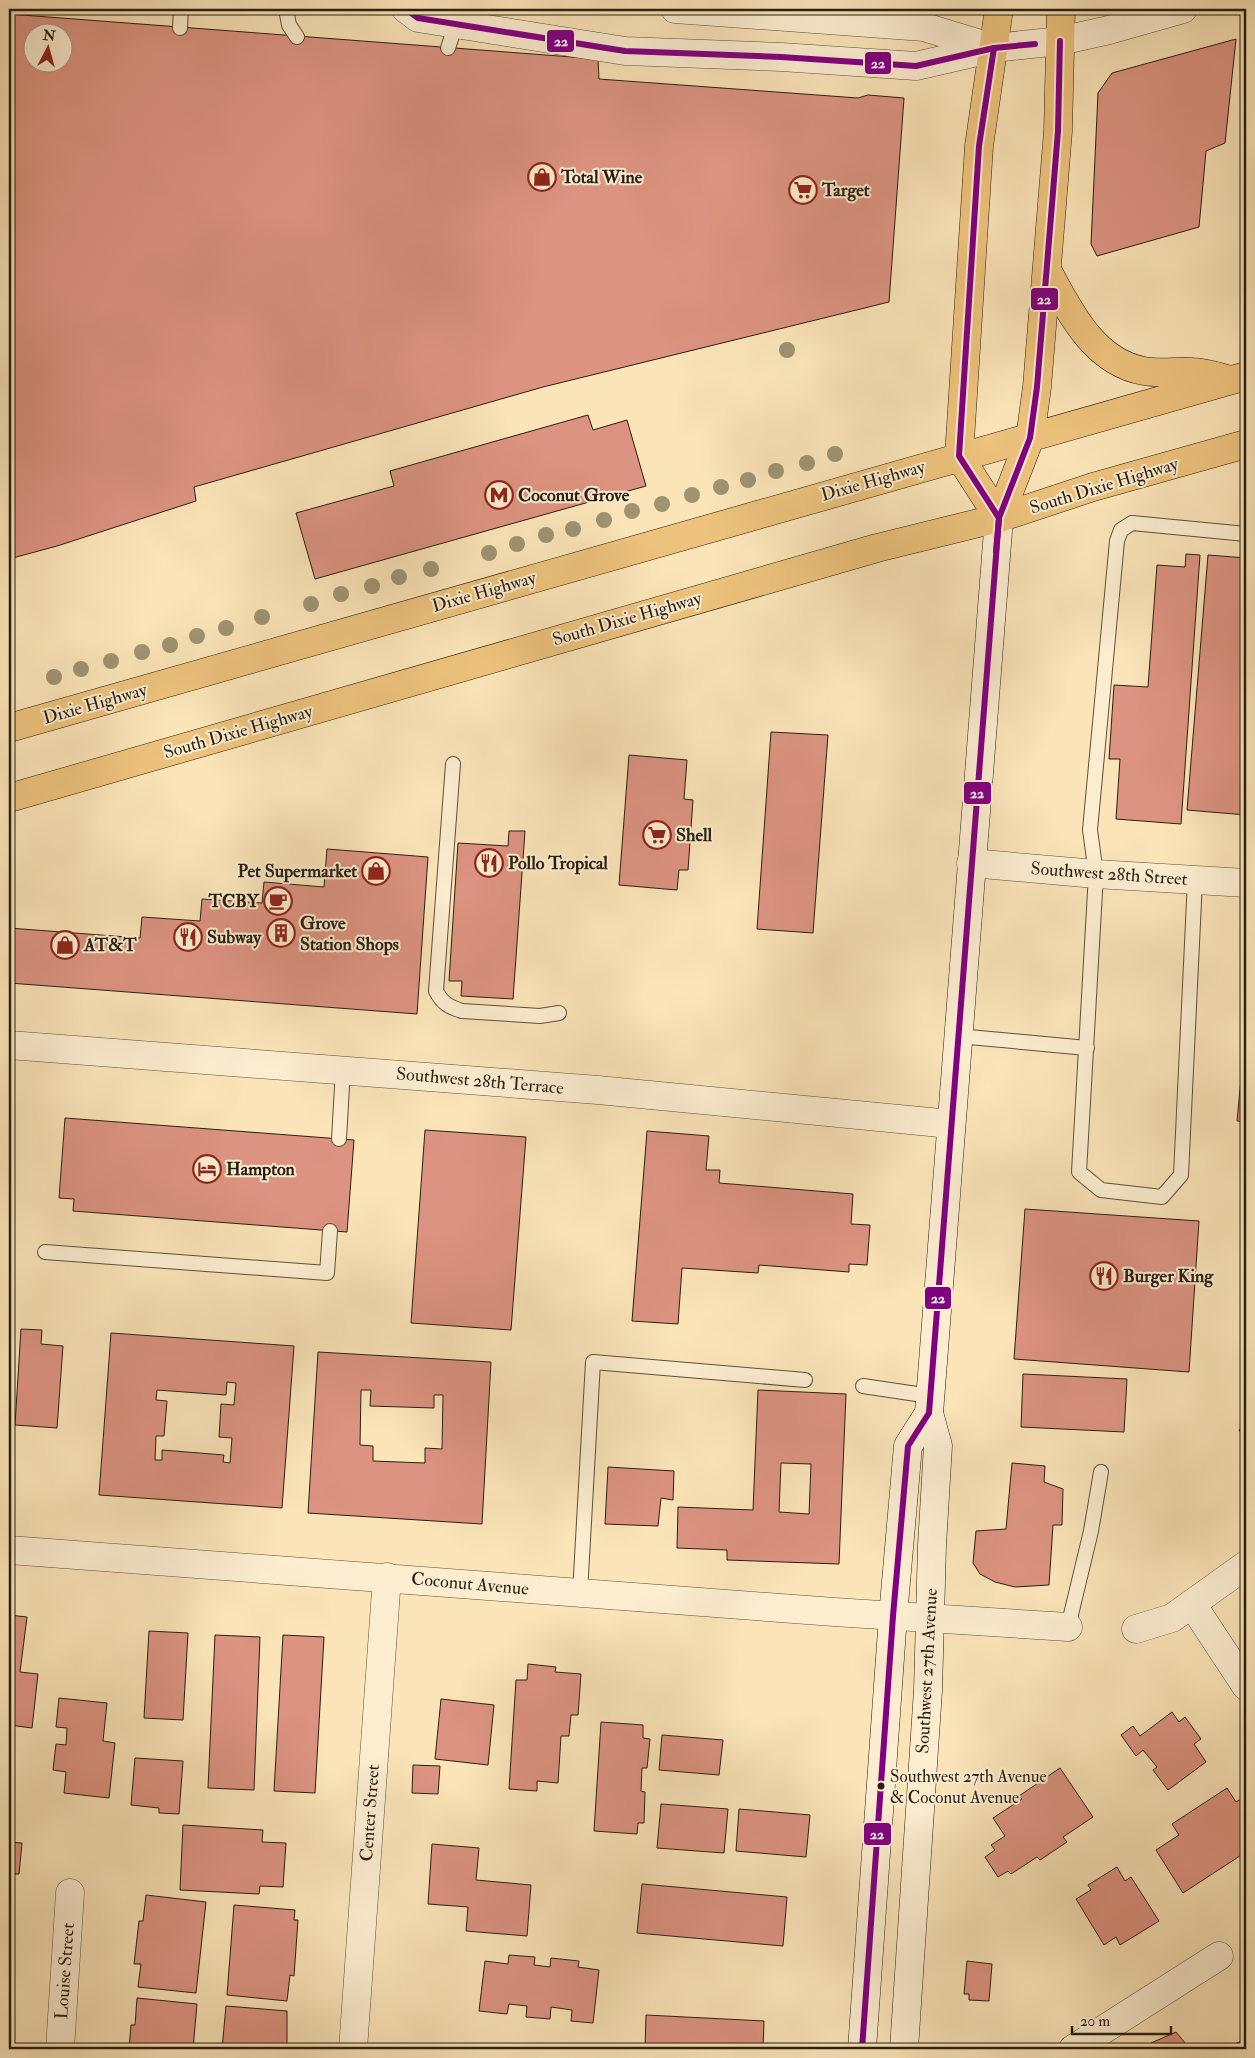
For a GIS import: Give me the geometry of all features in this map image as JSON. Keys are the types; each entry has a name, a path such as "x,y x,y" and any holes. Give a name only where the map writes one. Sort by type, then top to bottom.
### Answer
{"highway":[{"path":"999,9 979,146 959,456 999,518"},
{"name":"Southwest 27th Avenue","path":"999,518 1030,438 1047,270 1058,131 1061,9"},
{"path":"1047,270 1076,322 1115,361 1142,371 1165,373 1194,372 1239,378"},
{"path":"959,456 1030,438 1239,378"},
{"name":"South Dixie Highway","path":"9,798 858,554 999,518 1093,487 1246,444"},
{"name":"Dixie Highway","path":"9,728 959,456"}],"street":[{"path":"406,9 418,18 456,27 625,51 781,57 916,66 994,48 1060,41 1109,30 1184,9"},
{"path":"675,9 711,10 924,27 994,48"},
{"name":"Southwest 27th Avenue","path":"904,2049 928,1690 932,1546 938,1446 930,1404 999,518"},
{"name":"Southwest 28th Street","path":"971,863 1096,874 1246,883"},
{"name":"Southwest 28th Terrace","path":"9,1045 344,1069 952,1124"},
{"name":"Southwest 27th Avenue","path":"862,2049 893,1616 908,1446 930,1404"},
{"name":"Coconut Avenue","path":"9,1550 893,1616 1068,1627"},
{"path":"1136,1629 1172,1618 1246,1565"},
{"name":"Center Street","path":"353,2049 387,1577"},
{"path":"1192,1604 1246,1686"},
{"name":"Louise Street","path":"60,2049 70,1893"},
{"path":"1073,2049 1219,1956"}],"lane":[{"path":"180,28 182,9"},
{"path":"286,9 289,25 298,37"},
{"path":"1196,880 1181,1175 1162,1197 1100,1190 1080,1172 1096,874 1090,830 1117,541 1120,530 1132,524 1146,523 1246,534"},
{"path":"453,764 436,991 440,1000 450,1008 462,1011 540,1016 559,1013"},
{"path":"958,1036 1087,1048"},
{"path":"339,1139 344,1069"},
{"path":"44,1252 327,1273 330,1231"},
{"path":"580,1593 593,1362 805,1380"},
{"path":"863,1386 930,1404"},
{"path":"1068,1627 1091,1531 1101,1472"}],"building":[{"path":"9,14 598,59 599,79 858,98 868,95 904,98 889,302 543,387 194,487 196,501 57,546 9,559"},
{"path":"1236,39 1225,143 1206,151 1199,227 1097,256 1091,244 1098,93 1112,73"},
{"path":"588,415 593,430 627,420 646,486 315,579 296,513 394,486 390,471"},
{"path":"1186,554 1200,555 1181,824 1116,819 1120,759 1109,759 1114,685 1148,687 1157,565 1185,567"},
{"path":"1208,555 1246,558 1246,815 1187,810"},
{"name":"Shell","path":"771,732 828,735 813,933 757,929"},
{"name":"Shell","path":"629,755 687,760 684,799 693,800 688,870 679,870 677,890 619,885"},
{"path":"509,831 525,831 513,999 461,996 462,981 449,981 458,843 508,846"},
{"name":"Grove Station Shops","path":"327,849 428,857 417,1014 9,983 9,928 140,938 142,917 200,921 202,899 262,903 264,882 324,887"},
{"path":"1246,1026 1246,1122 1237,1121"},
{"name":"Hampton","path":"65,1118 354,1140 347,1232 73,1211 74,1199 59,1198"},
{"path":"425,1130 526,1137 511,1330 411,1323"},
{"path":"647,1131 709,1136 706,1170 720,1170 719,1183 853,1194 851,1224 870,1225 867,1265 849,1264 849,1272 759,1265 758,1273 682,1268 678,1324 632,1321"},
{"path":"1025,1209 1199,1221 1189,1372 1014,1359"},
{"path":"21,1329 42,1330 41,1344 63,1346 57,1428 15,1425"},
{"path":"111,1333 294,1346 282,1508 99,1495","holes":["227,1382 236,1383 234,1405 221,1404 219,1437 232,1438 230,1463 223,1462 224,1455 162,1450 162,1460 155,1460 156,1436 164,1436 167,1401 156,1400 157,1390 226,1395"]},
{"path":"318,1352 491,1362 482,1524 308,1513","holes":["361,1390 371,1390 370,1406 434,1408 434,1395 443,1395 442,1449 425,1448 425,1463 373,1461 373,1446 360,1445"]},
{"path":"1023,1374 1127,1379 1124,1432 1021,1427"},
{"path":"758,1390 846,1394 839,1564 727,1560 727,1550 677,1548 678,1507 753,1510","holes":["781,1463 811,1464 809,1514 779,1512"]},
{"path":"1246,1425 1246,1441 1239,1430"},
{"path":"1012,1463 1045,1466 1044,1482 1063,1489 1062,1525 1053,1525 1049,1585 1015,1587 995,1582 980,1574 973,1563 976,1531 1006,1529"},
{"path":"608,1467 674,1471 673,1500 661,1498 658,1526 605,1524"},
{"path":"9,1615 27,1617 20,1672 38,1674 32,1728 9,1725"},
{"path":"149,1631 188,1633 183,1720 144,1718"},
{"path":"215,1635 260,1637 254,1790 208,1788"},
{"path":"283,1635 324,1637 315,1793 274,1791"},
{"path":"528,1664 556,1667 555,1672 581,1674 578,1715 571,1715 569,1736 561,1736 558,1783 537,1781 537,1791 509,1789 516,1680 527,1680"},
{"path":"59,1698 107,1703 103,1741 115,1743 109,1798 64,1793 66,1772 53,1770 56,1744 66,1745 67,1728 56,1727"},
{"path":"441,1699 494,1705 488,1765 435,1759"},
{"path":"1172,1712 1179,1722 1185,1717 1201,1739 1194,1744 1206,1762 1168,1790 1153,1770 1157,1767 1143,1750 1136,1756 1121,1735 1133,1726 1140,1736"},
{"path":"601,1722 643,1725 643,1738 650,1739 647,1768 642,1768 641,1791 645,1792 644,1823 638,1823 637,1834 594,1831"},
{"path":"662,1735 723,1740 719,1775 659,1770"},
{"path":"135,1758 183,1761 179,1814 159,1813 159,1808 131,1805"},
{"path":"413,1765 440,1766 438,1794 412,1793"},
{"path":"1060,1768 1093,1817 1063,1837 1067,1842 1040,1860 1037,1857 1011,1874 1008,1871 998,1877 985,1857 995,1850 991,1845 1005,1836 993,1818 1022,1799 1019,1796"},
{"path":"1227,1788 1236,1802 1243,1798 1246,1803 1246,1852 1183,1893 1156,1850 1179,1835 1172,1824"},
{"path":"661,1804 728,1809 724,1853 657,1848"},
{"path":"739,1809 810,1815 806,1857 736,1851"},
{"path":"183,1825 263,1830 262,1842 286,1843 283,1887 260,1886 259,1894 180,1890"},
{"path":"9,1842 22,1843 19,1874 9,1874"},
{"path":"432,1844 479,1848 476,1880 531,1885 527,1936 466,1931 468,1907 428,1904"},
{"path":"1117,1867 1125,1881 1131,1877 1159,1921 1120,1945 1116,1937 1104,1945 1076,1899 1091,1890 1088,1885"},
{"path":"642,1884 787,1897 783,1946 637,1933"},
{"path":"146,1895 206,1902 196,1993 138,1987 141,1964 134,1964 139,1921 143,1921"},
{"path":"234,1905 295,1910 294,1920 298,1920 294,1976 290,1975 287,2001 227,1995"},
{"path":"509,1955 535,1957 534,1965 550,1967 551,1958 579,1961 578,1967 599,1970 593,2023 571,2021 572,2010 551,2007 550,2019 526,2017 527,2006 509,2004 507,2014 479,2011 485,1961 508,1964"},
{"path":"967,1961 992,1964 989,2001 969,2000 969,1994 964,1994"},
{"path":"137,1998 197,2004 193,2049 129,2049 131,2025 135,2025"},
{"path":"226,2006 287,2011 287,2049 222,2049"},
{"path":"646,2015 764,2021 763,2049 645,2049"},
{"path":"1176,2032 1190,2049 1152,2049 1151,2043"},
{"path":"1246,2039 1246,2049 1224,2049"}],"transit line":[{"name":"22","path":"406,9 418,18 625,51 781,57 916,66 994,48 1035,44"},
{"name":"22","path":"996,551 999,518 1030,438 1037,387 1058,131 1060,41"},
{"name":"22","path":"862,2049 893,1616 908,1446 929,1413 999,518 959,456 979,146 994,48"}],"place":[{"name":"Total Wine","path":"542,177"},
{"name":"Target","path":"803,190"},
{"name":"Coconut Grove","path":"499,495"},
{"name":"Shell","path":"657,835"},
{"name":"Pollo Tropical","path":"489,863"},
{"name":"Pet Supermarket","path":"376,871"},
{"name":"TCBY","path":"278,901"},
{"name":"Grove Station Shops","path":"281,933"},
{"name":"Subway","path":"188,937"},
{"name":"AT&T","path":"65,945"},
{"name":"Hampton","path":"207,1169"},
{"name":"Burger King","path":"1104,1276"},
{"name":"Southwest 27th Avenue & Coconut Avenue","path":"881,1786"}]}
